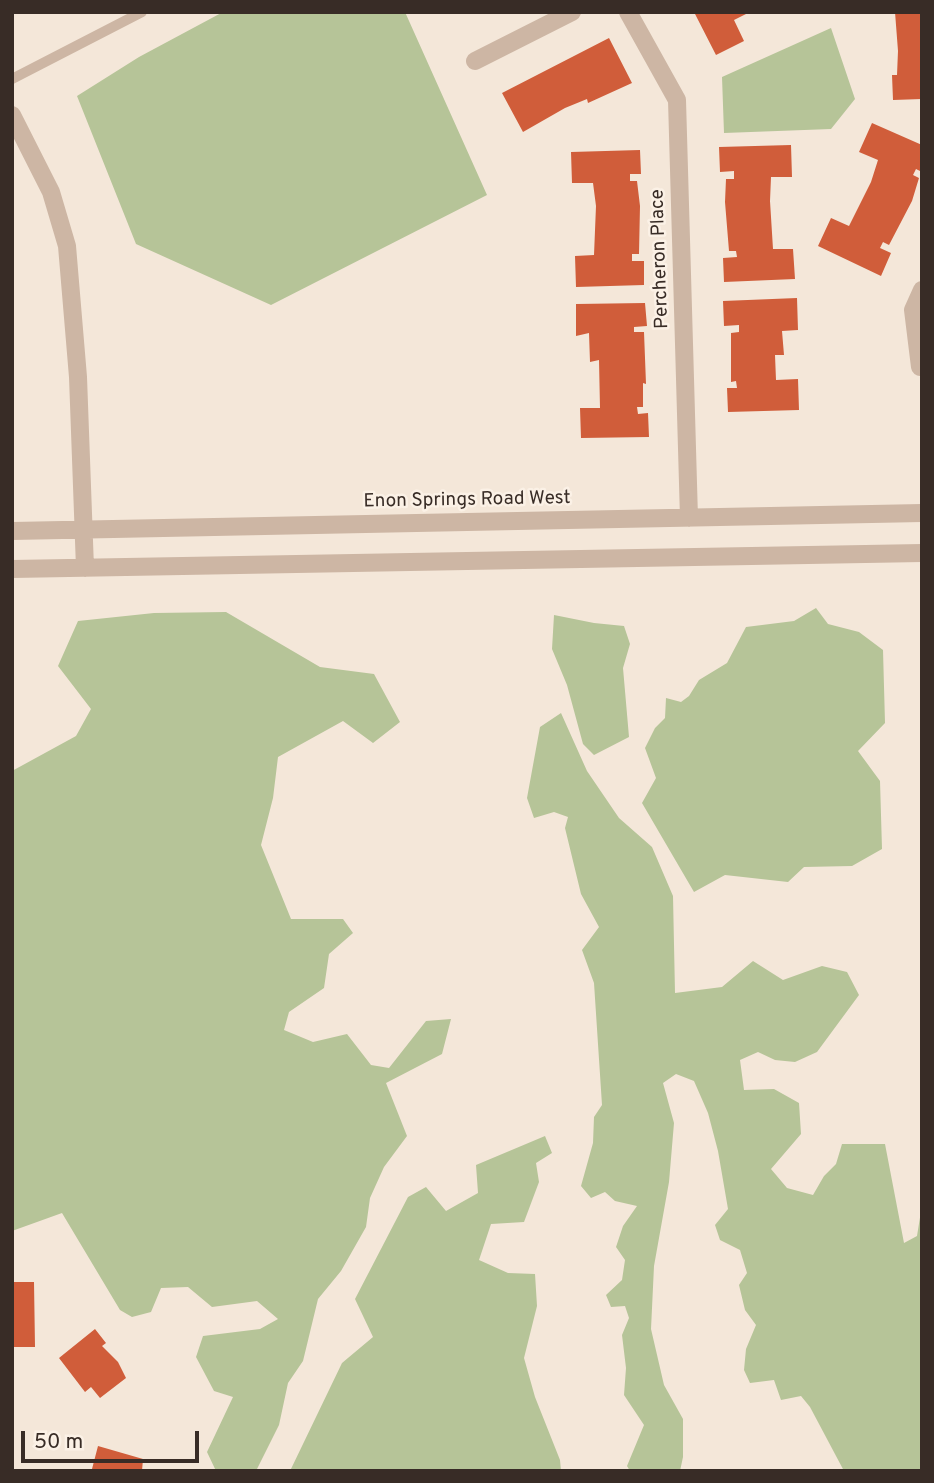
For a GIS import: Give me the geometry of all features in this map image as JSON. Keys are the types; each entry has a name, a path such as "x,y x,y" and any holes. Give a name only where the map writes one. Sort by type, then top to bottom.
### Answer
{"street":[{"path":"475,61 572,12"},
{"name":"Percheron Place","path":"628,12 677,100 689,517"},
{"path":"12,115 51,192 67,246 75,313 85,568"},
{"path":"920,367 913,310 922,290"},
{"name":"Enon Springs Road West","path":"12,531 922,513"},
{"path":"12,569 922,553"}],"lane":[{"path":"12,79 142,12"}],"green space":[{"path":"223,12 405,12 487,195 271,305 136,244 77,96 139,57"},
{"path":"831,28 855,99 831,129 724,133 722,77"},
{"path":"816,608 828,624 859,632 883,650 885,723 858,751 880,781 882,849 852,866 804,867 788,882 725,875 694,892 642,803 656,778 645,748 655,728 665,718 666,698 681,702 689,696 699,680 727,663 746,627 794,621"},
{"path":"226,612 320,667 374,674 400,722 373,743 343,721 278,757 273,798 261,845 291,919 343,919 353,933 329,954 324,988 289,1012 284,1030 313,1042 347,1034 371,1065 389,1068 426,1021 451,1019 442,1054 386,1083 407,1136 384,1167 370,1198 366,1227 341,1271 318,1299 303,1361 288,1383 279,1425 256,1471 216,1471 207,1452 233,1397 214,1391 196,1357 203,1336 260,1329 278,1319 257,1301 212,1307 188,1287 161,1288 151,1312 132,1317 120,1310 62,1213 12,1231 12,771 76,736 91,709 58,666 78,621 154,613"},
{"path":"554,615 624,626 630,644 623,668 629,737 594,755 583,744 567,685 552,649"},
{"path":"561,713 587,771 619,818 652,847 673,896 675,993 722,987 753,961 783,980 822,966 847,972 859,995 817,1052 795,1062 775,1060 758,1052 740,1060 744,1090 774,1089 799,1103 801,1134 771,1169 787,1188 813,1195 824,1176 836,1164 842,1144 885,1144 904,1243 917,1236 922,1205 922,1471 844,1471 810,1407 801,1396 781,1400 774,1380 750,1383 744,1370 746,1349 756,1325 745,1310 739,1285 747,1273 740,1250 720,1240 715,1225 728,1209 718,1151 708,1113 694,1081 676,1074 663,1083 674,1123 669,1182 654,1266 651,1329 664,1385 683,1419 683,1457 680,1471 630,1471 627,1466 644,1425 624,1395 626,1368 622,1335 629,1318 625,1306 611,1307 606,1295 622,1280 625,1260 616,1247 623,1226 637,1206 615,1201 605,1192 591,1198 581,1186 593,1143 594,1117 602,1105 594,983 582,950 599,927 581,894 565,828 568,817 554,812 534,818 527,798 540,727"},
{"path":"545,1136 552,1153 536,1163 539,1182 524,1222 491,1224 479,1260 508,1273 535,1274 537,1306 524,1358 535,1397 560,1460 561,1471 290,1471 342,1363 373,1337 355,1299 408,1197 426,1187 446,1211 478,1193 476,1165"}],"building":[{"path":"694,12 750,12 734,20 744,41 716,55"},
{"path":"895,12 922,12 922,99 893,100 892,75 897,75 898,51"},
{"path":"609,38 632,83 588,103 587,99 565,108 523,132 502,93"},
{"path":"872,123 922,145 922,172 916,169 913,175 919,178 912,201 889,245 883,242 880,248 891,253 881,276 818,246 831,218 849,226 871,182 878,160 859,152"},
{"path":"791,145 792,177 771,177 770,201 773,249 793,249 795,279 724,282 723,258 737,257 736,251 729,251 725,202 726,179 734,179 734,171 720,172 719,147"},
{"path":"640,150 641,174 630,174 630,181 637,181 640,206 639,254 632,254 632,261 644,261 644,285 576,287 575,256 594,255 596,206 593,183 572,183 571,152"},
{"path":"797,298 798,330 782,331 784,355 775,355 776,380 798,379 799,410 728,412 727,388 737,388 736,381 731,382 731,333 739,332 739,325 724,326 723,301"},
{"path":"645,303 647,326 634,327 634,332 644,332 646,384 643,383 643,407 637,407 638,414 648,413 649,437 581,438 580,408 600,408 599,360 590,362 589,333 576,336 576,304"},
{"path":"12,1282 34,1282 35,1347 12,1347"},
{"path":"95,1329 106,1343 102,1346 118,1362 126,1378 100,1398 91,1387 85,1392 59,1358"},
{"path":"98,1446 143,1459 142,1471 92,1469"}]}
